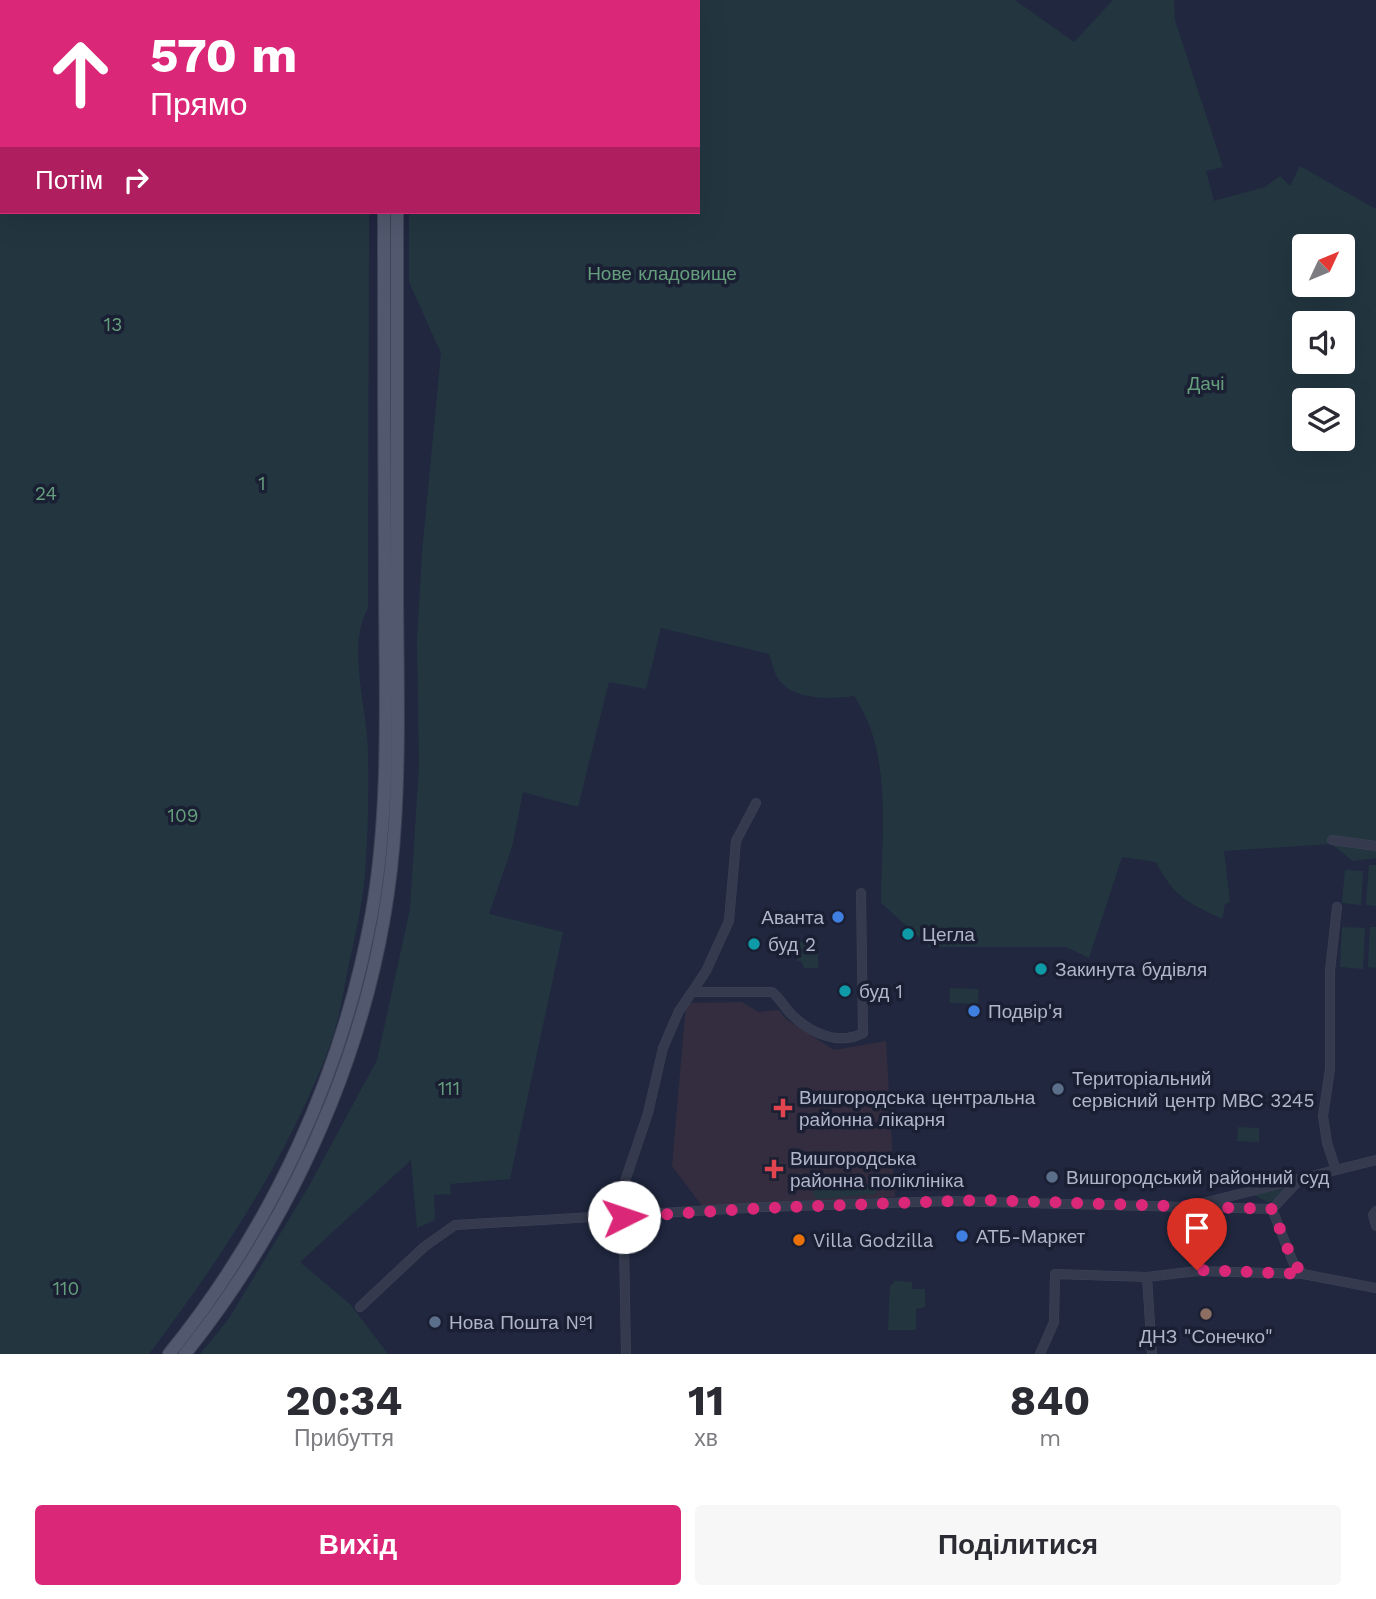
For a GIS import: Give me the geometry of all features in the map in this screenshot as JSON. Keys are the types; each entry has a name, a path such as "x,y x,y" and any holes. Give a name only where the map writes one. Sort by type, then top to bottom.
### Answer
{"main road":[{"path":"169,1354 233,1264 298,1148 323,1093 341,1037 372,911 382,821 385,729 384,214"},
{"path":"185,1354 240,1278 308,1156 334,1097 354,1039 385,912 396,823 397,214"}],"street":[{"path":"626,1354 622,1187 648,1113 663,1048 679,1011 706,971 729,921 736,841 756,803"},
{"path":"1332,840 1376,846"},
{"path":"692,992 772,992 792,1015 828,1038 853,1038 863,1033 861,893"},
{"path":"1335,1167 1327,1143 1323,1116 1330,1069 1330,971 1337,907"},
{"path":"1187,1207 1335,1167 1376,1160"},
{"path":"1272,1209 1292,1185 1306,1176"},
{"path":"360,1307 424,1247 455,1225 564,1217 624,1217 950,1201 1272,1209"},
{"path":"1272,1209 1293,1262 1303,1274"},
{"path":"1376,1211 1373,1215 1376,1227"},
{"path":"1040,1354 1054,1322 1055,1274 1147,1277 1197,1270 1303,1274 1376,1287"},
{"path":"1147,1277 1152,1354"}],"shaded area":[{"name":"Вишгородська центральна районна лікарня","path":"742,1002 758,1012 779,1010 786,1019 834,1050 886,1041 895,1197 703,1207 672,1166 686,1003"}],"green space":[{"path":"700,0 1015,0 1074,42 1113,0 1174,0 1175,20 1223,167 1206,171 1214,201 1265,187 1280,176 1290,186 1300,166 1376,209 1376,858 1353,861 1331,844 1224,851 1230,902 1225,904 1222,919 1183,898 1169,884 1156,862 1122,857 1089,958 1066,947 930,947 881,903 883,823 880,769 867,719 854,696 825,698 794,692 777,677 769,654 661,628 646,689 609,682 578,807 523,792 512,847 489,914 563,932 510,1179 450,1184 451,1194 434,1195 435,1220 417,1228 411,1160 300,1262 350,1304 388,1354 200,1354 228,1320 309,1186 377,1060 410,909 419,765 417,640 422,553 441,353 409,282 409,214 700,214"},
{"path":"0,214 369,214 368,608 362,624 358,660 368,753 367,844 358,921 333,1036 294,1127 251,1206 149,1354 0,1354"},
{"path":"1369,865 1376,865 1376,906 1366,905"},
{"path":"1345,870 1363,871 1361,905 1342,903"},
{"path":"1342,927 1365,928 1363,969 1340,967"},
{"path":"1370,927 1376,927 1376,968 1368,967"},
{"path":"797,942 818,942 818,968 804,968 801,961 797,961"},
{"path":"950,988 978,989 978,1004 950,1003"},
{"path":"1238,1127 1259,1128 1259,1142 1237,1141"},
{"path":"861,1184 876,1187 876,1194 818,1199 814,1196 813,1189 817,1187"},
{"path":"1287,1188 1269,1203 1254,1195"},
{"path":"895,1281 912,1282 912,1289 925,1289 925,1307 916,1309 916,1330 888,1330 890,1286"}],"place":[{"name":"Аванта","path":"838,917"},
{"name":"Цегла","path":"908,934"},
{"name":"буд 2","path":"754,944"},
{"name":"Закинута будівля","path":"1041,969"},
{"name":"буд 1","path":"845,991"},
{"name":"Подвір'я","path":"974,1011"},
{"name":"Територіальний сервісний центр МВС 3245","path":"1058,1089"},
{"name":"Вишгородська центральна районна лікарня","path":"783,1108"},
{"name":"Вишгородська районна поліклініка","path":"774,1169"},
{"name":"Вишгородський районний суд","path":"1052,1177"},
{"name":"АТБ-Маркет","path":"962,1236"},
{"name":"Villa Godzilla","path":"799,1240"},
{"name":"ДНЗ \"Сонечко\"","path":"1206,1314"},
{"name":"Нова Пошта №1","path":"435,1322"}],"route":[{"path":"624,1217 765,1208 980,1200 1132,1207 1272,1209 1293,1262 1303,1274 1197,1270"}],"park label":[{"name":"Нове кладовище","path":"662,273"},
{"name":"13","path":"113,324"},
{"name":"Дачі","path":"1206,383"},
{"name":"1","path":"262,483"},
{"name":"24","path":"46,493"},
{"name":"109","path":"183,815"},
{"name":"111","path":"449,1088"},
{"name":"110","path":"66,1288"}]}
